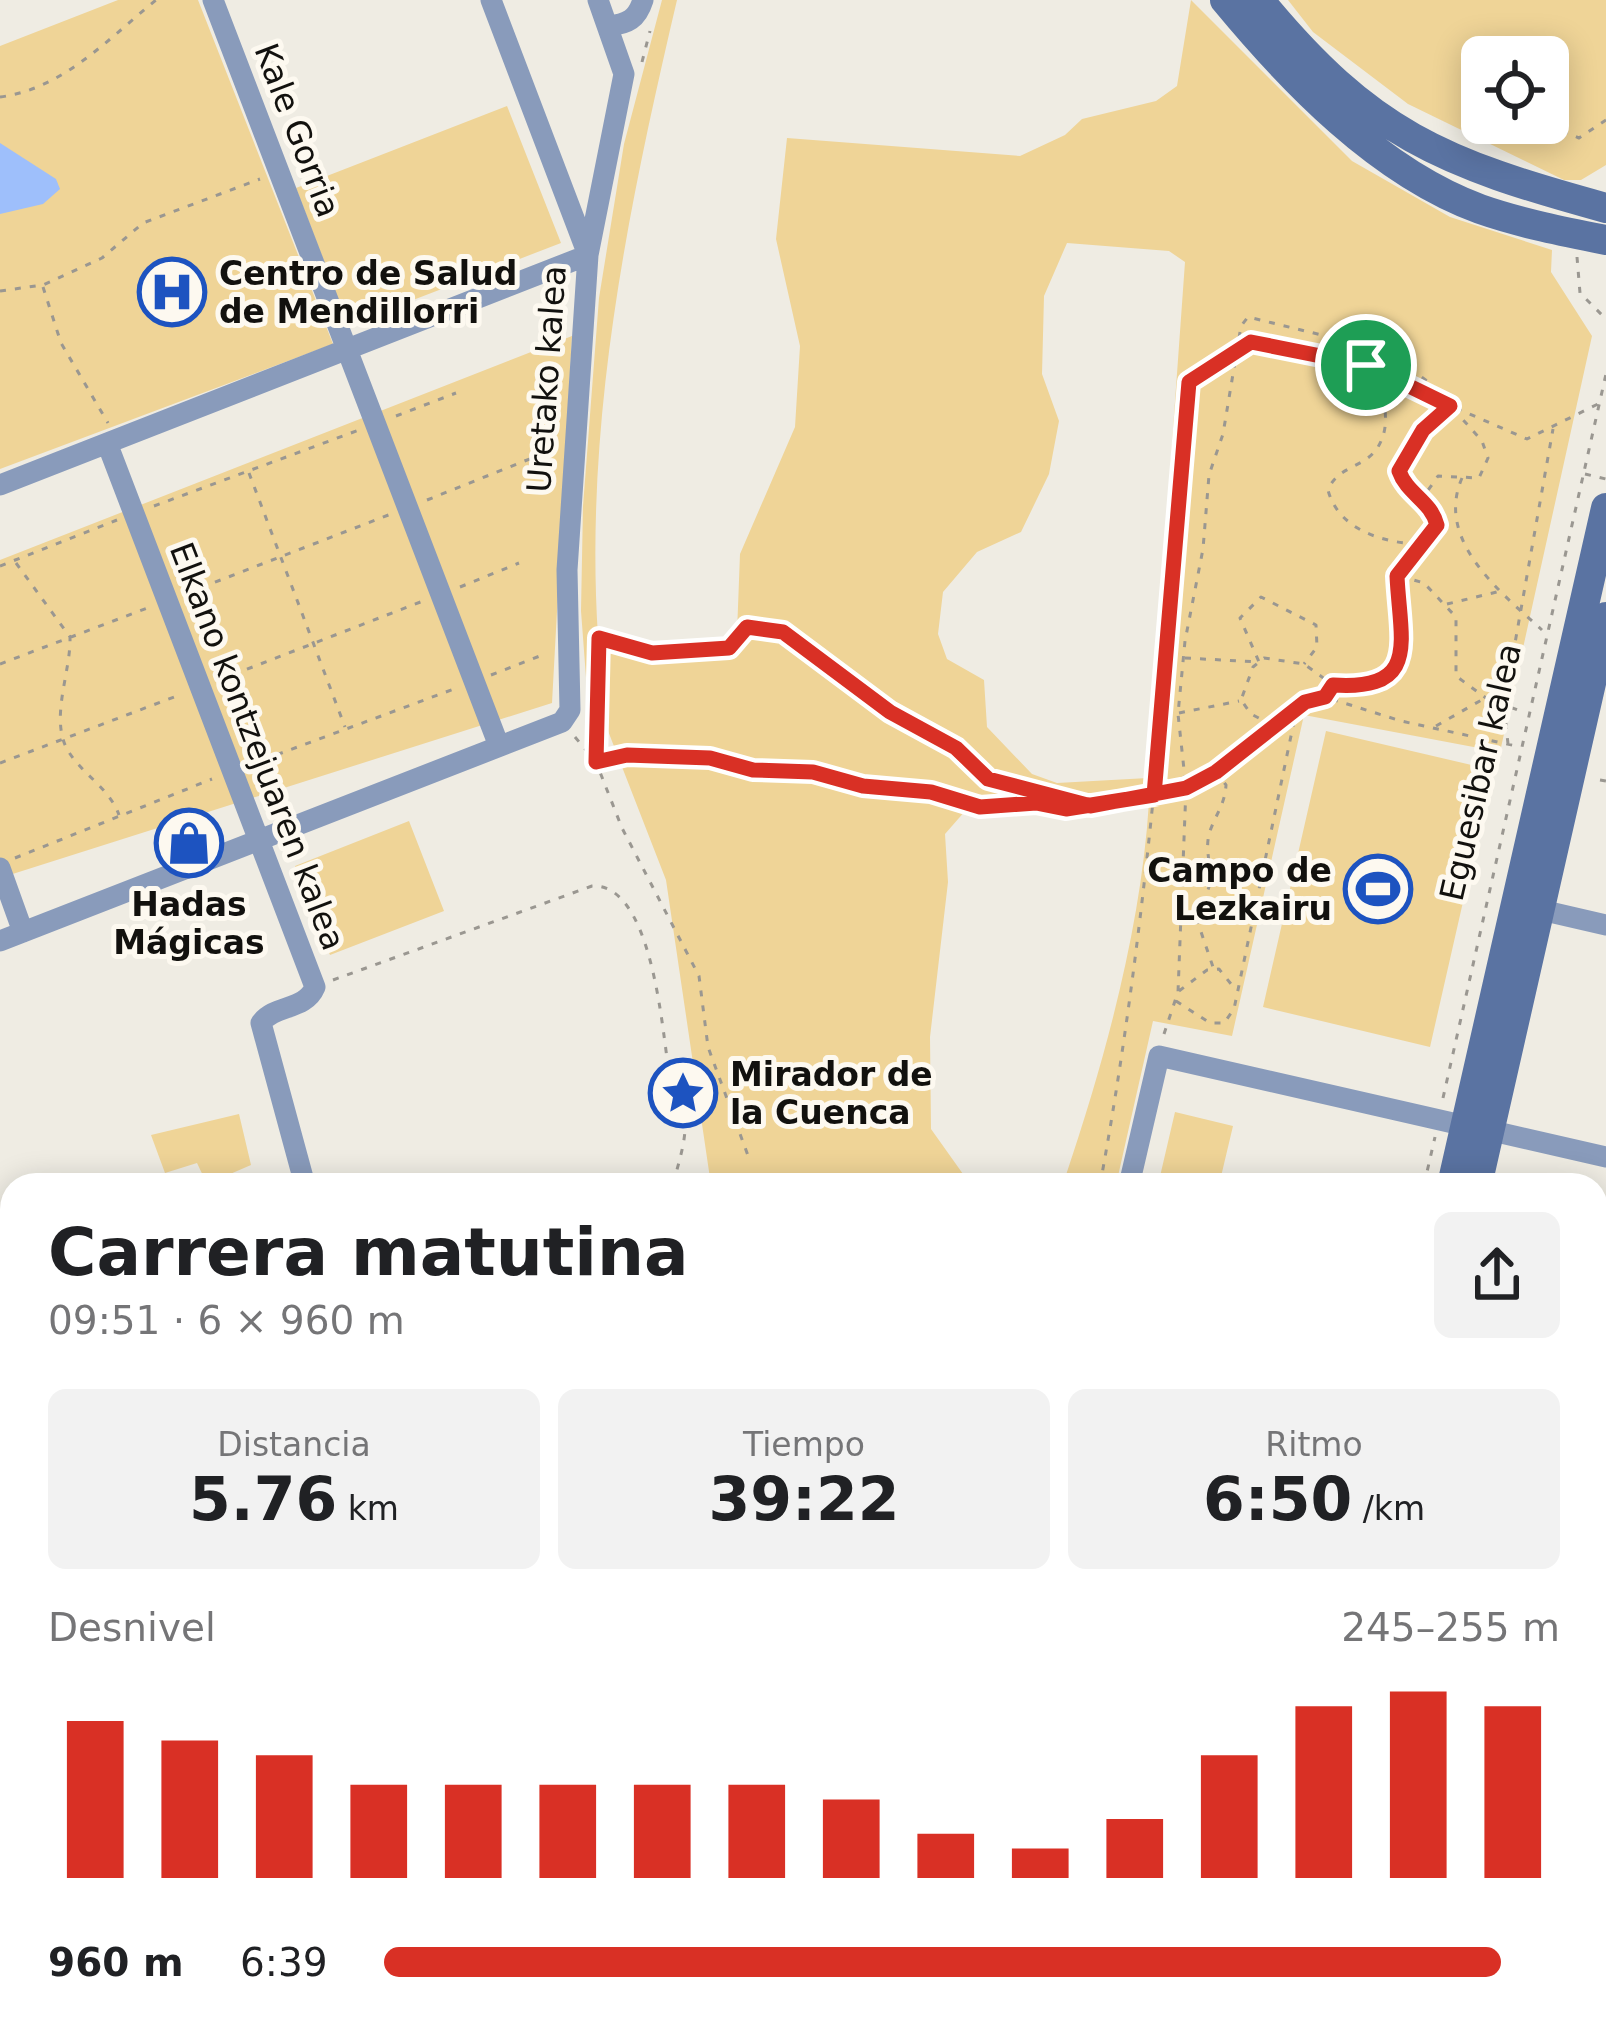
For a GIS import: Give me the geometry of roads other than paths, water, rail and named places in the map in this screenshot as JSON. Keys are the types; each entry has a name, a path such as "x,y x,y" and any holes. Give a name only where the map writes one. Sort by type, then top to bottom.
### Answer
{"street":[{"name":"Kale Gorria","path":"213,0 499,746"},
{"path":"0,484 588,255 491,0"},
{"name":"Uretako kalea","path":"499,746 562,722 570,710 567,570 572,442 588,255 623,74 598,0"},
{"path":"608,26 626,24 644,0"},
{"path":"1225,0 1305,85 1389,160 1480,209 1606,240"},
{"path":"1259,0 1338,86 1396,132 1491,176 1606,208"},
{"name":"Elkano kontzejuaren kalea","path":"107,443 315,987 304,1001 267,1015 261,1023 302,1173"},
{"name":"Eguesibar kalea","path":"1454,1173 1606,508"},
{"name":"Eguesibar kalea","path":"1474,1173 1464,1125 1540,910 1598,694 1606,617"},
{"path":"0,941 499,746"},
{"path":"0,866 23,932"},
{"path":"1540,910 1606,925"},
{"path":"1132,1173 1159,1056 1606,1157"}],"water":[{"path":"0,143 56,179 60,189 43,204 0,214"}],"place":[{"name":"Centro de Salud de Mendillorri","path":"172,292"},
{"name":"Hadas Mágicas","path":"189,843"},
{"name":"Campo de Lezkairu","path":"1378,889"},
{"name":"Mirador de la Cuenca","path":"683,1093"}]}
